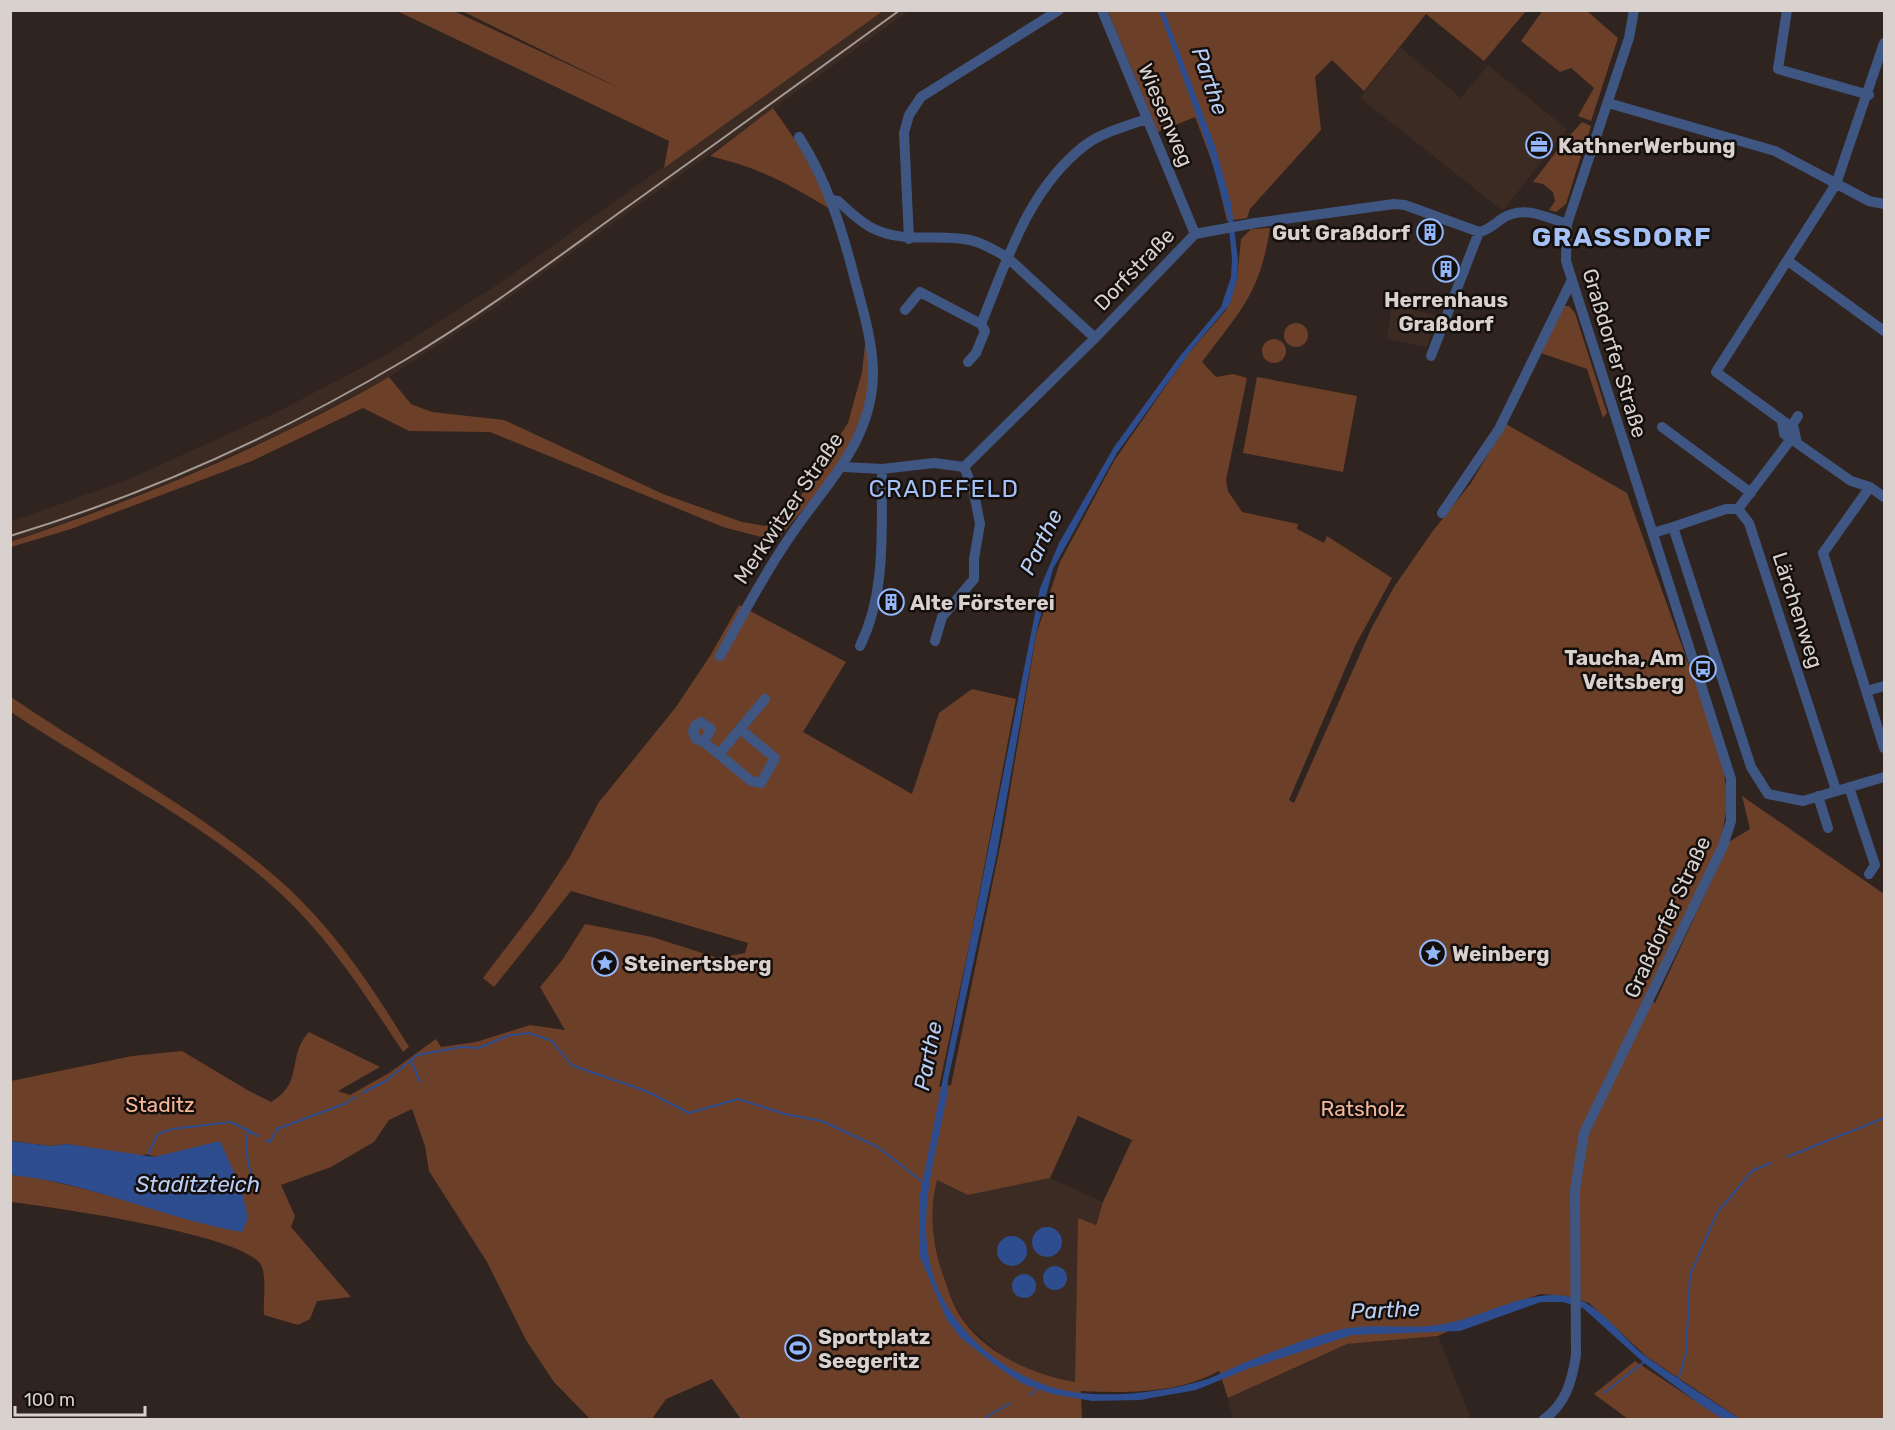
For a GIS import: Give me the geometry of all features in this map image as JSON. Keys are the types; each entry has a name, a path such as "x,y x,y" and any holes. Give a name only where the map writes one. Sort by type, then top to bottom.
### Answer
{"street":[{"path":"909,238 904,133 914,105 921,97 1059,10"},
{"name":"Wiesenweg","path":"1102,10 1195,234"},
{"name":"Graßdorfer Straße","path":"1543,1419 1562,1402 1571,1382 1576,1355 1575,1190 1584,1133 1723,846 1731,821 1731,779 1566,261 1567,224 1629,38 1634,10"},
{"path":"1787,10 1778,69 1869,95"},
{"path":"1884,46 1869,95 1836,184 1809,222 1788,261 1716,372 1851,482 1870,487 1884,497"},
{"path":"1608,103 1775,151 1869,201 1884,204"},
{"path":"981,324 1035,199 1085,146 1106,134 1147,119"},
{"name":"Merkwitzer Straße","path":"720,656 758,584 790,535 844,467 859,436 870,397 873,372 871,342 832,200 820,168 800,137"},
{"path":"832,200 838,201 872,228 909,238 969,240 1008,258 1095,338"},
{"name":"Dorfstraße","path":"964,467 1095,338 1195,234 1213,229 1405,205 1479,232"},
{"path":"1431,356 1479,232 1520,211 1567,224"},
{"path":"1788,261 1883,330"},
{"path":"1442,513 1499,429 1571,282"},
{"path":"905,310 920,292 981,324 985,331 976,353 968,362"},
{"path":"1653,533 1726,509 1738,509 1791,433 1798,416"},
{"path":"1662,427 1751,493"},
{"path":"844,467 882,469 934,463 964,467 973,488 980,525 974,559 974,579 942,617 935,640"},
{"path":"860,646 871,624 879,589 882,469"},
{"path":"1870,487 1823,553 1884,748"},
{"name":"Lärchenweg","path":"1738,509 1749,523 1836,790"},
{"path":"1674,527 1751,767 1768,794 1803,801 1884,777"},
{"path":"1867,691 1884,686"},
{"path":"719,754 765,699"},
{"path":"704,742 751,781 761,783 774,758 740,729"},
{"path":"1849,787 1875,865 1869,874"},
{"path":"1818,796 1828,828"}],"shaded area":[{"path":"883,11 909,11 492,310 389,377 280,434 161,486 11,542 10,522 127,480 277,412 386,355 500,283"},
{"path":"1400,47 1461,98 1488,65 1567,129 1503,211 1360,98"},
{"path":"1392,306 1437,315 1427,347 1387,339"},
{"path":"1050,1178 1103,1202 1095,1226 1078,1219 1075,1382 1027,1370 1008,1360 970,1328 955,1307 939,1263 933,1234 932,1214 936,1180 968,1195"},
{"path":"1438,1336 1471,1419 1233,1419 1228,1398 1347,1344"}],"green space":[{"path":"1543,10 1587,11 1618,38 1591,121 1578,116 1594,88 1571,68 1560,72 1521,41"},
{"path":"397,11 454,11 625,91 462,11 883,11 664,168 669,141"},
{"path":"1108,11 1526,11 1484,61 1426,14 1364,91 1332,60 1315,77 1321,130 1250,209 1247,218 1227,221 1215,170 1195,117 1158,132"},
{"path":"773,108 816,170 830,209 773,177 710,156"},
{"path":"1582,122 1591,126 1584,148 1563,143"},
{"path":"1559,148 1581,156 1566,204 1556,212 1549,210 1555,201 1553,192 1543,184 1533,182"},
{"path":"1270,228 1260,270 1238,315 1202,362 1216,377 1233,374 1247,378 1226,480 1228,491 1242,512 1298,524 1297,529 1324,543 1327,536 1392,578 1355,646 1289,800 1294,803 1372,627 1394,587 1432,532 1471,483 1506,424 1627,493 1723,767 1728,801 1721,841 1647,999 1655,1003 1729,842 1750,829 1742,796 1884,894 1884,1419 1740,1419 1647,1357 1589,1303 1566,1296 1540,1294 1484,1314 1438,1336 1347,1344 1228,1398 1219,1371 1203,1379 1169,1388 1134,1392 1081,1391 1082,1419 741,1419 712,1379 666,1399 652,1419 590,1419 554,1382 526,1340 487,1262 429,1171 425,1146 412,1109 389,1120 374,1142 331,1167 281,1185 295,1216 291,1227 351,1297 317,1301 310,1319 298,1325 264,1315 263,1270 261,1265 247,1254 220,1243 145,1224 11,1202 11,1175 33,1177 81,1188 168,1212 241,1189 184,1151 154,1157 148,1154 138,1156 67,1144 51,1146 11,1141 11,1081 132,1056 182,1051 271,1102 288,1086 298,1050 309,1032 380,1067 338,1091 350,1095 389,1073 436,1039 441,1047 476,1042 530,1025 565,1030 540,987 563,959 585,924 652,937 718,958 745,953 748,943 571,891 494,987 483,978 534,911 569,858 599,802 676,707 710,656 739,605 846,662 803,732 912,794 939,713 972,689 1016,699 971,937 939,1087 951,1085 1003,832 1036,635 1060,562 1114,461 1188,354 1226,310 1237,279 1241,239 1251,229","holes":["1078,1116 1132,1140 1103,1202 1096,1225 1078,1218 1075,1382 1040,1373 1005,1357 976,1335 954,1305 939,1263 934,1239 932,1216 937,1180 968,1195 1050,1178"]},
{"path":"1563,306 1569,306 1575,313 1607,413 1603,418 1587,369 1541,353"},
{"path":"1296,323 1301,324 1307,330 1307,340 1301,346 1296,347 1291,346 1285,340 1284,335 1285,330 1291,324"},
{"path":"866,336 869,383 866,404 859,425 835,468 776,541 723,527 490,432 409,431 363,408 252,461 71,529 11,547 10,542 156,489 251,448 389,377 411,404 432,412 504,420 663,494 742,522 765,526 775,523 795,505 848,423 862,372"},
{"path":"1274,339 1279,340 1285,346 1285,356 1279,362 1274,363 1269,362 1263,356 1262,351 1263,346 1269,340"},
{"path":"1257,377 1357,396 1343,472 1243,453"},
{"path":"11,697 187,810 254,859 285,885 337,941 382,1003 409,1047 403,1052 331,948 280,893 249,866 183,819 11,712"},
{"path":"1635,1361 1723,1419 1628,1419 1594,1394"}],"water":[{"path":"1159,11 1164,11 1215,146 1231,203 1238,260 1237,279 1230,304 1192,349 1117,453 1053,569 1036,634 996,858 948,1080 947,1096 930,1177 926,1239 936,1284 948,1308 964,1330 1005,1365 1054,1388 1095,1394 1141,1393 1186,1385 1212,1377 1301,1341 1349,1328 1417,1327 1444,1324 1536,1296 1566,1296 1579,1300 1601,1313 1648,1358 1740,1419 1723,1419 1701,1405 1644,1363 1583,1308 1563,1302 1541,1302 1460,1331 1352,1335 1250,1368 1196,1390 1140,1400 1092,1401 1053,1394 1023,1384 961,1338 947,1320 920,1257 919,1200 1040,588 1059,543 1114,447 1180,356 1221,307 1231,277 1232,259 1228,219 1208,148"},
{"name":"Staditzteich","path":"10,1141 51,1146 67,1144 154,1157 220,1141 241,1188 248,1218 242,1232 184,1219 69,1185 11,1175"},
{"path":"1047,1227 1058,1231 1062,1242 1058,1253 1047,1257 1036,1253 1032,1242 1036,1231"},
{"path":"1012,1236 1023,1240 1027,1251 1023,1262 1012,1266 1001,1262 997,1251 1001,1240"},
{"path":"1055,1266 1060,1267 1066,1273 1066,1283 1060,1289 1055,1290 1050,1289 1044,1283 1043,1278 1044,1273 1050,1267"},
{"path":"1024,1274 1029,1275 1035,1281 1035,1291 1029,1297 1024,1298 1019,1297 1013,1291 1012,1286 1013,1281 1019,1275"}],"waterway":[{"path":"362,1093 386,1081 417,1055 461,1047 479,1048 507,1036 529,1033 552,1041 571,1065 646,1091 689,1113 738,1099 785,1114 822,1121 878,1147 924,1183"},
{"path":"411,1060 420,1082"},
{"path":"266,1140 270,1142 277,1129 344,1104 356,1097"},
{"path":"1787,1157 1884,1118"},
{"path":"148,1154 158,1134 172,1129 231,1122 258,1136"},
{"path":"248,1129 246,1151 253,1184"},
{"path":"1678,1380 1686,1353 1690,1275 1717,1213 1752,1171 1771,1163"},
{"path":"1604,1393 1644,1362"},
{"path":"1030,1395 1039,1388"},
{"path":"982,1420 1010,1403"}],"railway":[{"path":"10,536 113,501 213,460 311,412 405,360 512,290 900,10"}],"place":[{"name":"KathnerWerbung","path":"1539,145"},
{"name":"Gut Graßdorf","path":"1430,232"},
{"name":"Herrenhaus Graßdorf","path":"1446,269"},
{"name":"Alte Försterei","path":"891,602"},
{"name":"Taucha, Am Veitsberg","path":"1703,669"},
{"name":"Weinberg","path":"1433,953"},
{"name":"Steinertsberg","path":"605,963"},
{"name":"Sportplatz Seegeritz","path":"798,1348"}],"district":[{"name":"GRASSDORF","path":"1622,237"},
{"name":"CRADEFELD","path":"944,489"}],"water label":[{"name":"Parthe","path":"1210,81"},
{"name":"Parthe","path":"1041,542"},
{"name":"Parthe","path":"928,1056"},
{"name":"Parthe","path":"1385,1310"}],"park label":[{"name":"Staditz","path":"160,1104"},
{"name":"Ratsholz","path":"1363,1108"}]}
